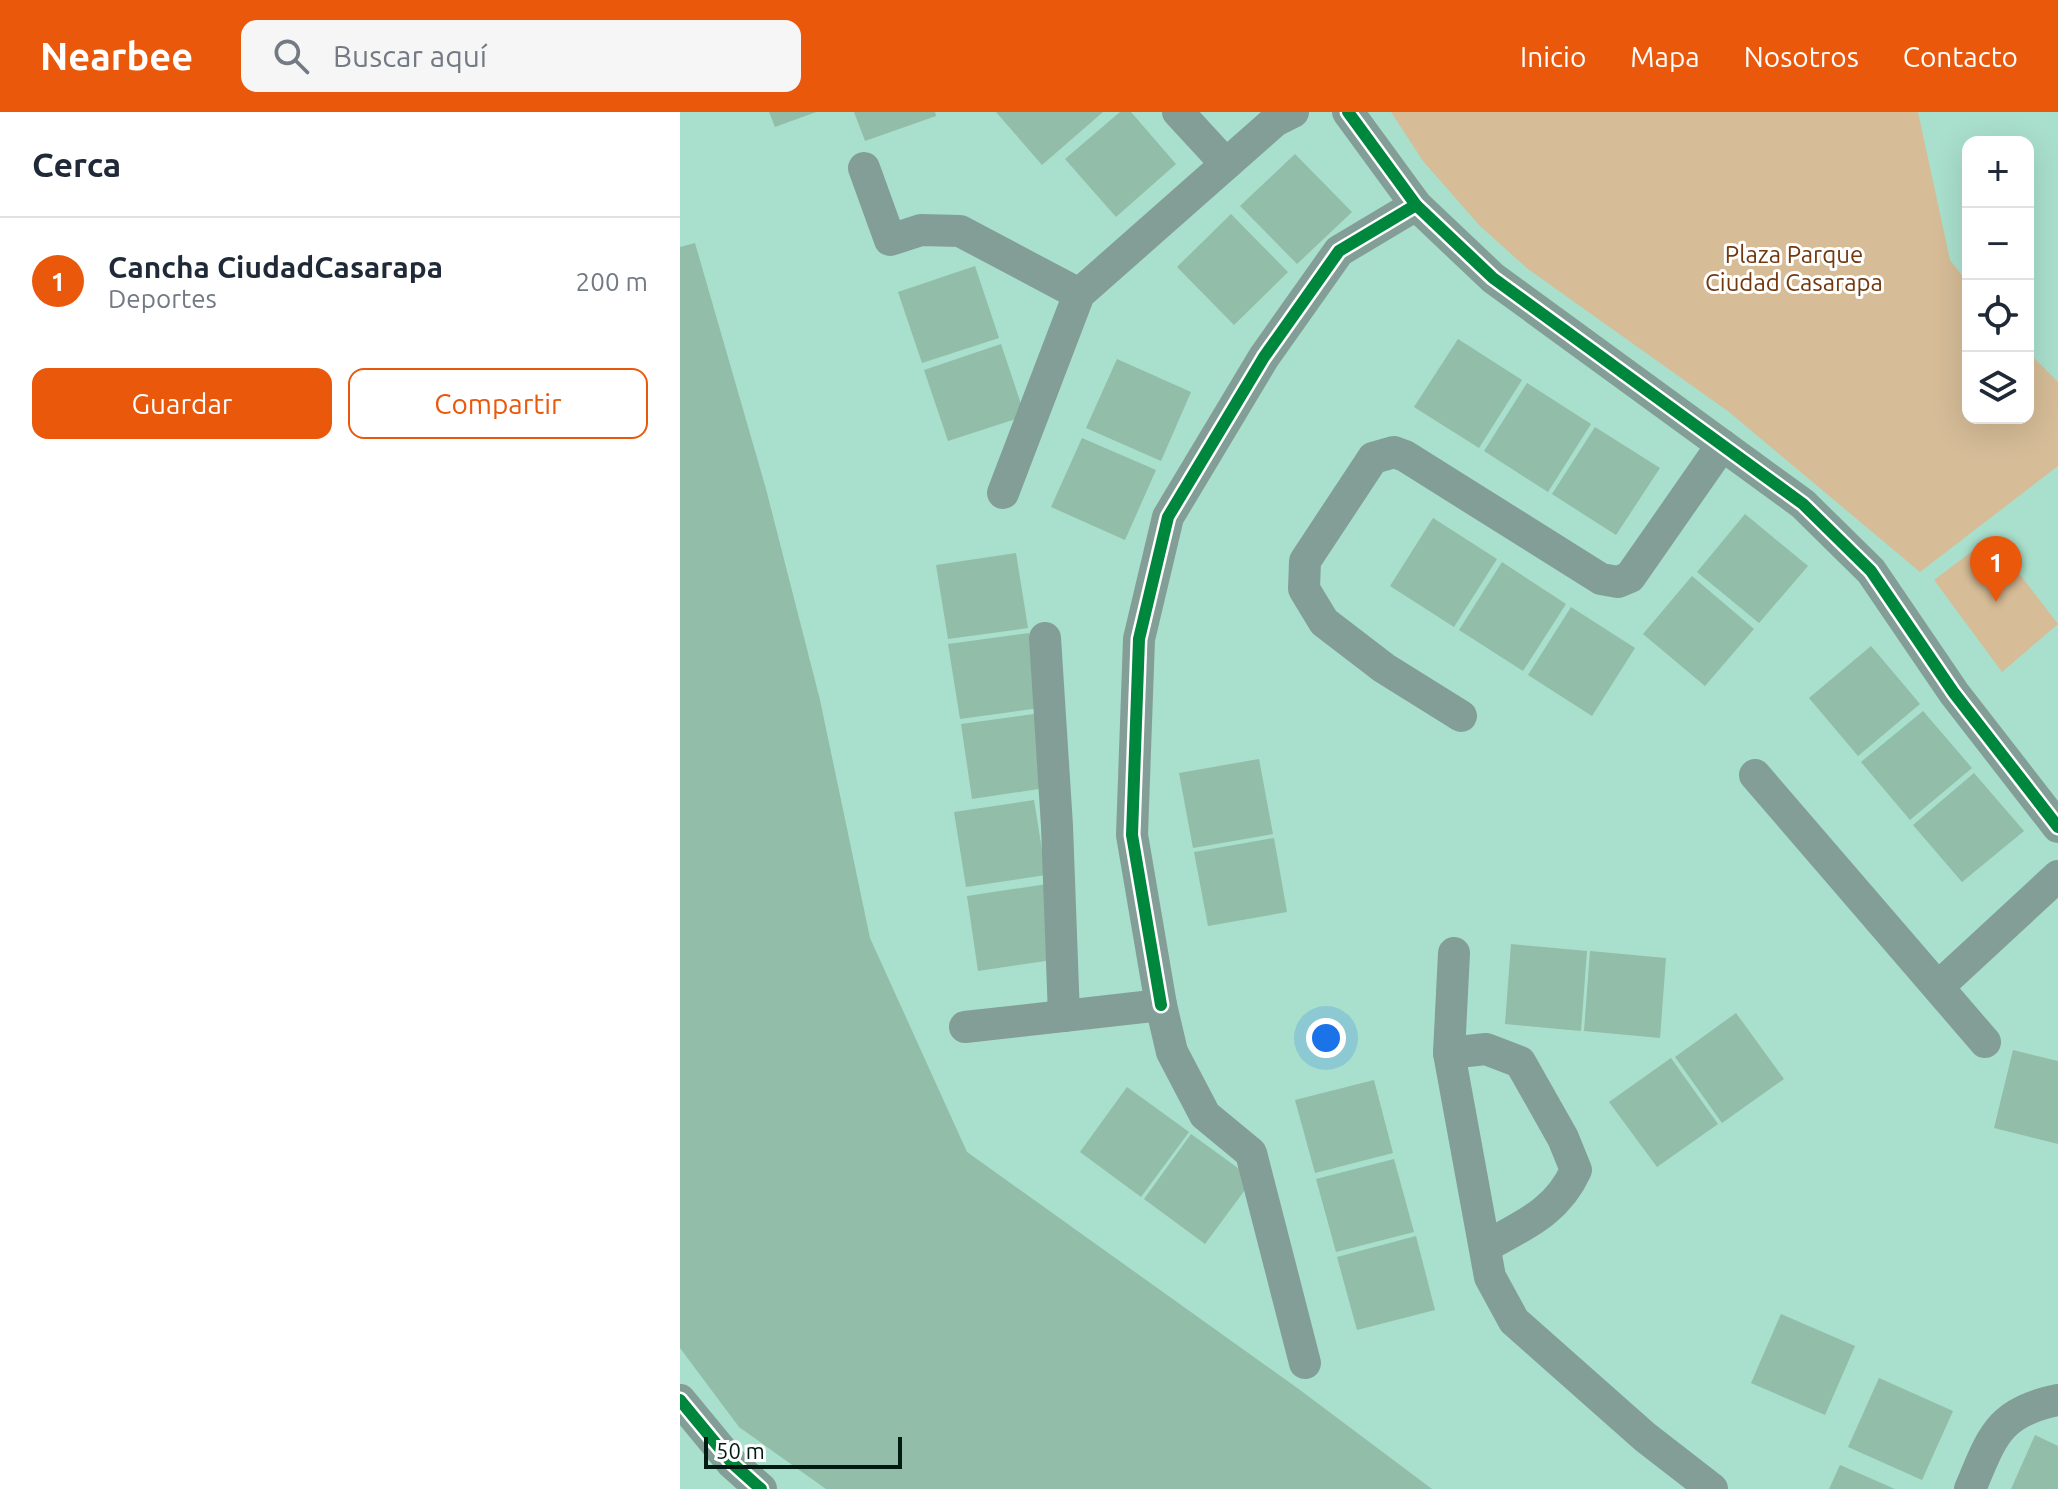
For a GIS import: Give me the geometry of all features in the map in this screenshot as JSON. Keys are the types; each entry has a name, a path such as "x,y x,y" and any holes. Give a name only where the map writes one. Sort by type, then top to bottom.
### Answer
{"street":[{"path":"1178,112 1226,164"},
{"path":"1003,493 1079,294 1275,121 1293,112"},
{"path":"1348,112 1416,205 1493,278 1803,504 1871,571 1954,693 2058,827"},
{"path":"864,168 890,240 921,230 960,231 1079,294"},
{"path":"1305,1363 1251,1153 1205,1115 1172,1052 1161,1005 1132,835 1139,639 1168,517 1264,357 1339,251 1416,205"},
{"path":"1461,716 1384,668 1324,622 1304,589 1305,561 1373,458 1394,452 1405,456 1601,579 1618,582 1630,577 1722,445"},
{"path":"1045,638 1057,826 1064,1016"},
{"path":"1755,775 1985,1042"},
{"path":"1938,987 2058,876"},
{"path":"1454,953 1449,1053 1490,1277 1514,1321 1645,1437 1712,1489"},
{"path":"965,1027 1161,1005"},
{"path":"1449,1053 1486,1049 1520,1062 1563,1138 1576,1170 1567,1190 1543,1214 1486,1246"},
{"path":"680,1400 732,1463 761,1489"},
{"path":"1970,1489 1995,1432 2012,1416 2058,1400"}],"green space":[{"name":"Plaza Parque Ciudad Casarapa","path":"1391,112 1918,112 1950,260 1962,275 1962,424 2034,424 2034,358 2058,382 2058,466 1920,572 1729,412 1528,269 1480,226 1423,161"},
{"path":"1991,537 2058,624 2002,672 1934,580"}],"building":[{"path":"769,112 816,112 775,127"},
{"path":"854,112 935,112 936,116 865,141"},
{"path":"996,112 1103,112 1042,165"},
{"path":"1120,112 1131,112 1176,164 1116,217 1065,159"},
{"path":"1295,154 1352,212 1297,264 1240,206"},
{"path":"1231,214 1288,272 1234,325 1177,267"},
{"path":"695,243 766,489 820,700 870,938 967,1152 1300,1390 1432,1489 826,1489 739,1427 680,1348 680,247"},
{"path":"975,266 999,338 922,363 898,292"},
{"path":"1458,339 1522,380 1479,448 1414,407"},
{"path":"1001,344 1025,416 948,441 924,370"},
{"path":"1117,359 1191,392 1161,461 1086,428"},
{"path":"1527,383 1591,424 1548,492 1484,451"},
{"path":"1595,427 1660,468 1616,535 1552,494"},
{"path":"1082,438 1156,470 1125,540 1051,507"},
{"path":"1745,514 1808,566 1759,623 1697,572"},
{"path":"1433,518 1497,559 1454,627 1390,586"},
{"path":"1016,553 1028,628 948,639 936,565"},
{"path":"1502,562 1566,604 1523,671 1459,630"},
{"path":"1692,576 1754,629 1705,686 1643,634"},
{"path":"1571,607 1635,648 1592,716 1528,675"},
{"path":"1029,633 1040,708 960,719 948,644"},
{"path":"1871,646 1920,704 1858,756 1809,698"},
{"path":"1923,711 1972,768 1910,820 1861,762"},
{"path":"1041,713 1052,787 972,799 961,724"},
{"path":"1259,759 1273,834 1193,848 1179,773"},
{"path":"1974,773 2024,831 1962,882 1913,825"},
{"path":"1034,800 1046,875 966,887 954,812"},
{"path":"1274,838 1287,912 1208,926 1194,852"},
{"path":"1047,884 1059,959 978,971 967,896"},
{"path":"1511,944 1587,951 1581,1031 1505,1024"},
{"path":"1590,951 1666,958 1660,1038 1584,1031"},
{"path":"1736,1013 1784,1079 1722,1123 1675,1057"},
{"path":"2013,1050 2058,1061 2058,1144 1994,1128"},
{"path":"1671,1058 1718,1124 1657,1167 1609,1102"},
{"path":"1374,1080 1393,1153 1315,1173 1295,1100"},
{"path":"1127,1087 1189,1132 1141,1197 1080,1152"},
{"path":"1191,1134 1253,1179 1205,1244 1144,1199"},
{"path":"1394,1159 1414,1232 1336,1252 1316,1179"},
{"path":"1416,1236 1435,1310 1357,1330 1337,1257"},
{"path":"1781,1314 1855,1346 1825,1415 1751,1383"},
{"path":"1879,1378 1953,1411 1922,1480 1848,1447"},
{"path":"2035,1435 2058,1446 2058,1489 2011,1489"},
{"path":"1840,1465 1895,1489 1829,1489"}],"cycle path":[{"path":"1348,112 1416,205 1493,278 1803,504 1871,571 1954,693 2058,827"},
{"path":"1161,1005 1132,835 1139,639 1168,517 1264,357 1339,251 1416,205"},
{"path":"680,1400 732,1463 761,1489"}],"place":[{"name":"Cancha CiudadCasarapa","path":"1996,602"}]}
